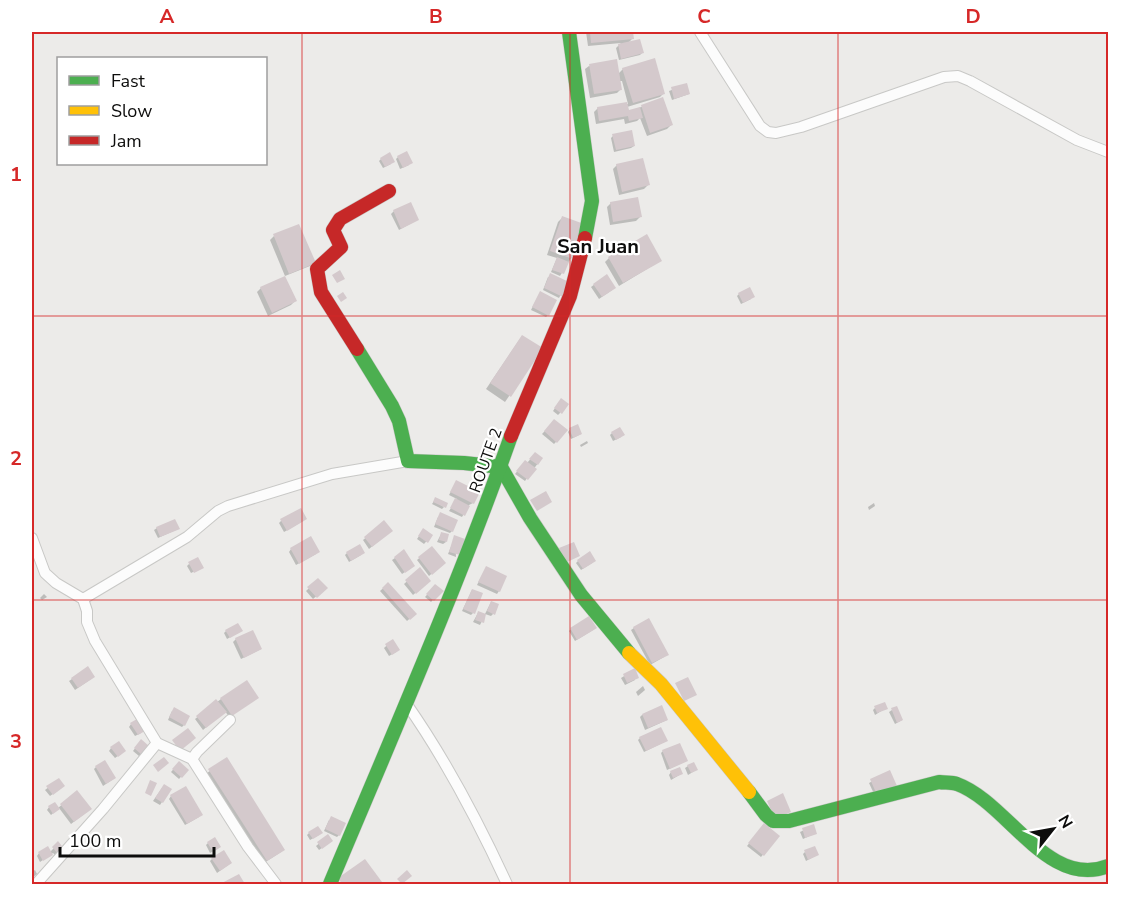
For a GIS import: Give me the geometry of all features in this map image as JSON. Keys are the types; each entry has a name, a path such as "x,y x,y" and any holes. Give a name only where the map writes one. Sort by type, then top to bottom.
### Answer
{"main road":[{"name":"ROUTE 2","path":"330,885 491,492 513,430 570,296 592,201 569,32"},
{"path":"389,191 340,219 333,230 341,247 316,269 316,273 321,292 392,406 399,421 408,461 464,463 499,472 581,595 623,648 661,684 727,763 757,806 772,821 789,821 814,816 939,782 953,783 981,798 1048,855 1072,869 1091,871 1108,866"}],"street":[{"path":"700,32 760,126 768,132 776,133 801,127 930,81 958,76 1077,140 1108,152"},
{"path":"83,598 167,550 228,506 324,476 408,461"},
{"path":"32,538 45,573 56,583 83,598"},
{"path":"83,598 87,622 95,641 157,743 192,759 248,847 276,885"},
{"path":"405,703 424,729 472,810 507,885"},
{"path":"192,759 196,752 230,720"},
{"path":"36,885 104,809 157,743"}],"building":[{"path":"590,32 633,32 634,39 591,43"},
{"path":"640,39 644,53 621,59 618,44"},
{"path":"655,58 665,94 633,103 622,68"},
{"path":"617,59 622,90 594,94 589,64"},
{"path":"687,83 690,94 674,99 671,87"},
{"path":"663,97 673,125 650,133 641,105"},
{"path":"627,102 629,110 640,107 643,118 629,121 628,116 599,121 597,107"},
{"path":"632,130 635,146 616,150 612,134"},
{"path":"407,151 413,163 403,168 397,156"},
{"path":"390,152 395,162 385,167 380,158"},
{"path":"643,158 650,185 622,192 616,164"},
{"path":"638,197 642,217 613,222 610,202"},
{"path":"411,202 419,220 401,229 393,210"},
{"path":"562,216 584,224 573,259 550,251"},
{"path":"299,224 316,263 289,274 273,234"},
{"path":"647,234 662,261 623,283 608,257"},
{"path":"557,257 569,262 564,274 552,270"},
{"path":"340,270 345,279 337,283 332,275"},
{"path":"550,273 569,282 563,297 544,288"},
{"path":"607,274 616,288 602,297 593,284"},
{"path":"285,276 297,301 272,313 260,287"},
{"path":"750,287 755,297 743,303 738,293"},
{"path":"540,291 557,300 549,316 532,307"},
{"path":"343,292 347,298 341,302 337,296"},
{"path":"522,335 543,348 511,397 490,383"},
{"path":"561,398 569,404 562,414 554,408"},
{"path":"554,419 568,430 557,443 544,431"},
{"path":"578,424 582,434 573,438 569,428"},
{"path":"620,427 625,435 616,440 611,432"},
{"path":"535,452 543,458 538,465 529,459"},
{"path":"525,460 537,469 528,480 516,471"},
{"path":"456,480 480,492 474,504 450,492"},
{"path":"546,491 552,502 537,511 530,500"},
{"path":"435,497 448,503 446,508 433,502"},
{"path":"455,498 470,506 465,516 450,508"},
{"path":"301,508 307,519 287,531 280,519"},
{"path":"440,512 458,520 453,532 435,524"},
{"path":"175,519 180,529 160,537 156,527"},
{"path":"384,520 393,531 372,547 364,537"},
{"path":"423,528 433,535 428,543 418,536"},
{"path":"441,532 449,534 447,542 439,540"},
{"path":"454,535 465,539 460,555 449,552"},
{"path":"311,536 320,552 299,564 290,548"},
{"path":"574,542 580,556 565,563 559,548"},
{"path":"360,544 365,553 351,561 346,552"},
{"path":"432,546 446,563 432,575 418,557"},
{"path":"404,549 415,566 405,573 394,557"},
{"path":"590,551 596,561 583,569 577,560"},
{"path":"198,557 204,568 194,573 188,562"},
{"path":"486,566 507,576 500,592 478,582"},
{"path":"420,567 431,581 416,594 405,580"},
{"path":"318,578 328,588 317,598 307,587"},
{"path":"388,582 417,614 410,620 382,588"},
{"path":"435,584 444,591 434,601 426,594"},
{"path":"472,589 483,593 475,614 463,609"},
{"path":"491,601 499,604 495,615 487,611"},
{"path":"478,611 486,614 484,623 475,620"},
{"path":"589,616 597,628 577,640 570,628"},
{"path":"649,618 669,655 652,663 633,627"},
{"path":"238,623 243,631 230,638 225,630"},
{"path":"253,630 262,649 244,658 235,638"},
{"path":"393,639 400,650 392,655 385,644"},
{"path":"88,666 95,677 78,688 71,678"},
{"path":"635,668 639,678 627,683 623,674"},
{"path":"688,677 697,695 684,701 675,683"},
{"path":"247,680 259,698 232,716 220,698"},
{"path":"216,699 227,712 206,728 196,716"},
{"path":"885,702 888,709 877,713 874,706"},
{"path":"662,705 668,720 648,728 642,714"},
{"path":"897,706 903,720 897,723 891,708"},
{"path":"174,707 190,716 185,726 169,717"},
{"path":"137,719 145,731 138,735 130,723"},
{"path":"661,727 668,741 646,751 639,737"},
{"path":"188,728 196,738 180,751 172,740"},
{"path":"141,739 149,746 142,755 134,748"},
{"path":"119,741 126,751 118,757 110,747"},
{"path":"680,743 688,761 670,769 662,750"},
{"path":"164,757 169,763 158,772 153,765"},
{"path":"227,757 285,850 267,861 208,769"},
{"path":"105,760 116,778 106,784 95,766"},
{"path":"179,761 189,770 182,778 172,769"},
{"path":"694,762 698,770 691,773 687,765"},
{"path":"680,767 683,774 673,778 670,771"},
{"path":"890,770 897,786 877,795 870,779"},
{"path":"59,778 65,786 53,795 46,786"},
{"path":"150,780 157,783 151,796 145,793"},
{"path":"164,784 172,789 163,803 155,798"},
{"path":"186,786 203,815 187,824 170,795"},
{"path":"77,790 92,809 74,822 60,804"},
{"path":"783,793 791,812 775,819 767,801"},
{"path":"55,802 60,809 53,814 48,806"},
{"path":"331,816 346,823 340,836 325,829"},
{"path":"764,823 780,836 764,856 748,843"},
{"path":"814,824 817,834 805,838 802,828"},
{"path":"318,826 323,833 313,839 308,832"},
{"path":"328,834 333,841 322,849 317,842"},
{"path":"215,837 221,847 213,852 207,842"},
{"path":"58,841 65,850 59,855 52,847"},
{"path":"48,846 53,855 43,861 38,852"},
{"path":"815,846 819,855 808,860 804,850"},
{"path":"224,850 232,863 220,871 211,858"},
{"path":"365,859 382,882 379,884 342,884 338,878"},
{"path":"407,870 412,876 402,884 397,879"},
{"path":"239,874 245,884 220,884"}],"traffic: fast":[{"path":"569,32 592,201 585,238"},
{"path":"357,349 399,421 408,461 501,467 530,518 581,595 629,653"},
{"path":"330,884 446,606 511,436"},
{"path":"749,792 773,821 789,821 939,782 955,783 975,794 1029,841 1066,866 1086,870 1108,866"}],"traffic: slow":[{"path":"629,653 661,684 749,792"}],"traffic: jam":[{"path":"357,349 321,292 317,269 341,247 333,230 340,219 389,191"},
{"path":"511,436 570,296 585,238"}],"district":[{"name":"San Juan","path":"598,246"}]}
